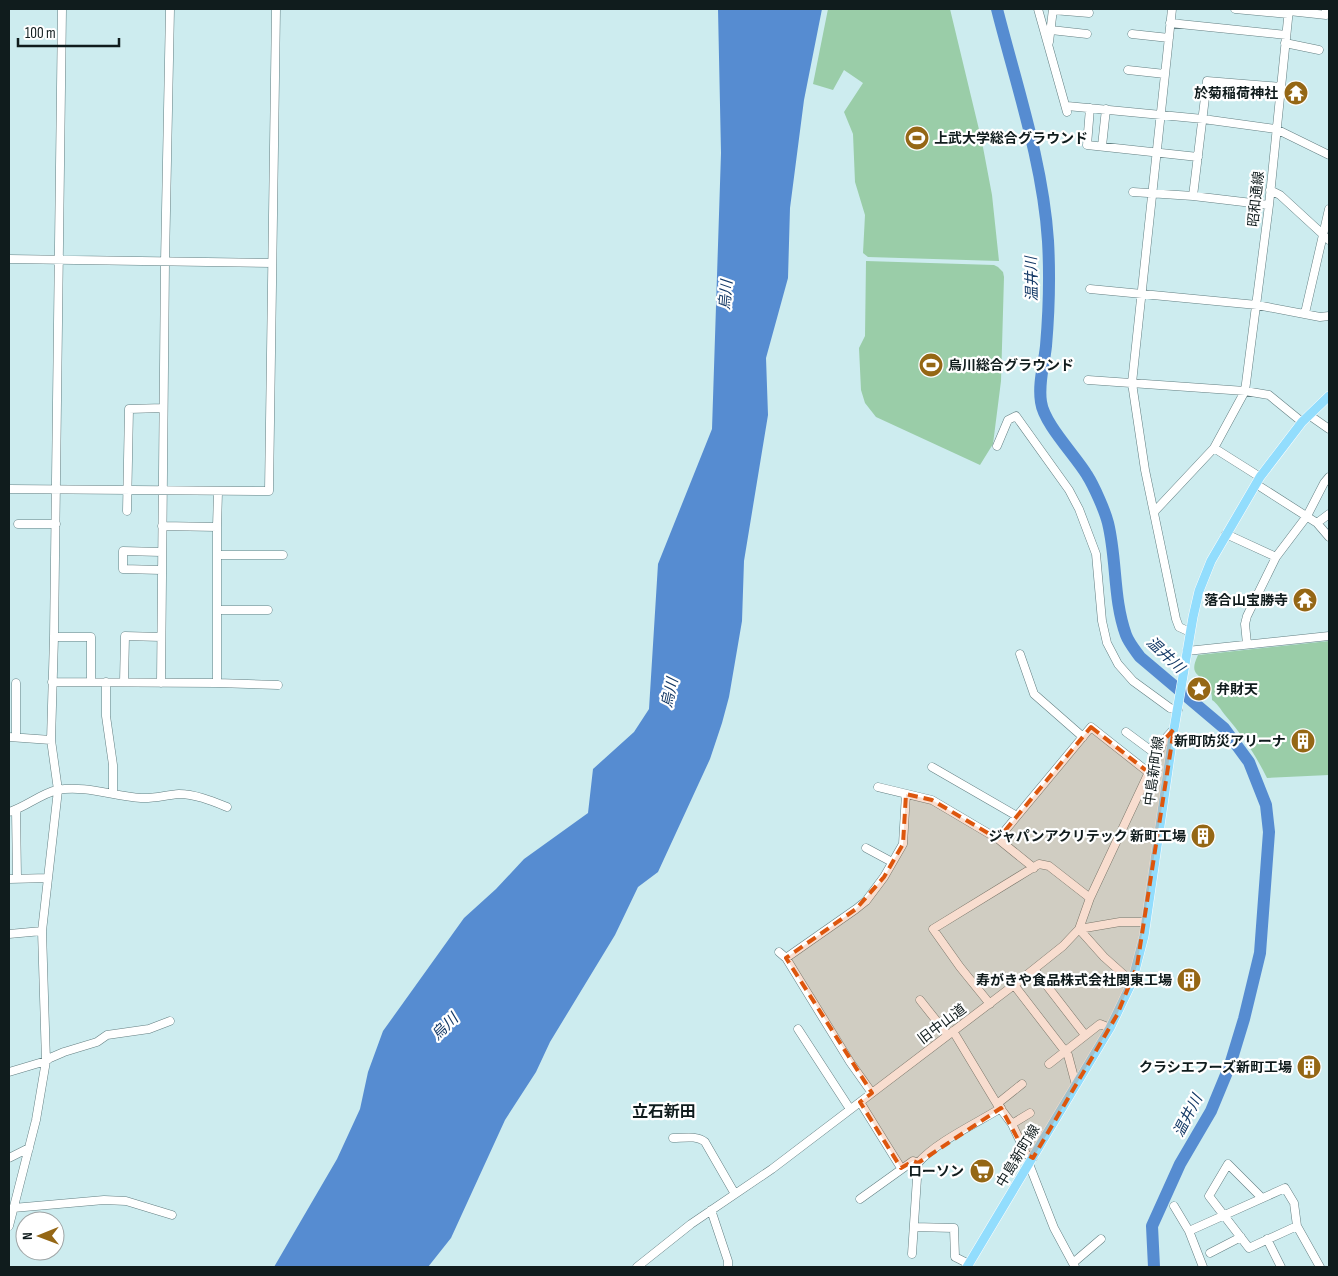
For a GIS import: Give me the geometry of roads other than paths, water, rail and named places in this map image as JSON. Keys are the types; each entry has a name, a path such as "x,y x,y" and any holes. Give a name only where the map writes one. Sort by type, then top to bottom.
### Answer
{"main road":[{"name":"中島新町線","path":"968,1266 1110,1028 1132,982 1146,922 1174,729 1190,632 1202,580 1226,534 1258,481 1306,418 1329,396"}],"street":[{"path":"9,1226 36,1120 46,1061 42,931 58,790 52,740 52,682 56,524 62,9"},
{"path":"161,683 163,408 170,9"},
{"path":"9,489 269,491 276,9"},
{"path":"1038,9 1067,109 1106,109 1276,129 1329,156"},
{"path":"1049,46 1053,9 1089,13"},
{"path":"1172,9 1132,383 1145,470 1176,619 1179,627 1190,632"},
{"path":"1234,9 1289,11 1326,15 1326,9"},
{"name":"昭和通線","path":"1246,391 1269,205 1289,11"},
{"path":"1170,23 1286,35"},
{"path":"1051,30 1087,34"},
{"path":"1132,34 1169,38"},
{"path":"1285,43 1320,50"},
{"path":"1128,70 1165,74"},
{"path":"1193,196 1207,81 1281,87"},
{"path":"1090,108 1087,145 1198,157"},
{"path":"1102,146 1106,109"},
{"path":"1270,190 1280,195 1329,240"},
{"path":"1133,192 1152,192 1269,205"},
{"path":"1305,313 1329,209"},
{"path":"9,260 272,263"},
{"path":"1090,289 1257,304 1320,317 1329,316"},
{"path":"1088,380 1246,391 1269,395 1306,418 1329,429"},
{"path":"1154,512 1214,448 1246,391"},
{"path":"127,512 129,409 163,408"},
{"path":"997,446 1008,420 1016,416 1069,490 1079,509 1096,554 1102,621 1107,643 1118,664 1133,681 1170,708 1178,708"},
{"path":"1214,448 1317,523 1329,537"},
{"path":"1247,644 1246,616 1276,557 1307,516 1329,476"},
{"path":"217,683 218,492"},
{"path":"1317,523 1329,514"},
{"path":"18,524 56,524"},
{"path":"162,526 217,527"},
{"path":"1226,534 1276,557"},
{"path":"161,570 123,569 123,551 162,552"},
{"path":"217,555 283,555"},
{"path":"218,610 268,610"},
{"path":"124,682 125,636 161,637"},
{"path":"1187,651 1329,636"},
{"path":"54,637 91,637 91,682"},
{"path":"1020,654 1034,694 1083,738"},
{"path":"52,682 278,685"},
{"path":"106,682 106,716 113,765 113,793"},
{"path":"16,683 12,737 52,740"},
{"path":"998,838 1091,727 1148,772"},
{"name":"旧中山道","path":"638,1267 691,1224 772,1169 990,1004 1062,946 1078,929 1090,898 1148,772 1164,739 1174,729"},
{"path":"1126,732 1157,755"},
{"path":"932,767 1017,816"},
{"path":"878,787 932,800 998,838 1034,868"},
{"path":"48,878 13,878 13,811 44,794 58,790 81,789 142,798 181,794 204,798 227,807"},
{"path":"786,958 866,901 884,877 903,844 906,794"},
{"path":"866,848 892,862"},
{"path":"990,1004 933,929 1039,864 1048,866 1090,898"},
{"path":"1078,929 1120,922 1146,922"},
{"path":"1078,929 1104,957 1132,982"},
{"path":"9,934 42,931"},
{"path":"779,952 786,958 850,1062 872,1093"},
{"path":"1034,969 1085,1035"},
{"path":"1014,985 1068,1055 1076,1085"},
{"path":"920,1000 950,1033 1012,1124 1031,1161 1054,1228 1074,1265 1100,1239"},
{"path":"9,1072 46,1061 64,1052 96,1042 106,1035 149,1028 170,1021"},
{"path":"1049,1064 1100,1024 1110,1028"},
{"path":"798,1028 850,1109"},
{"path":"912,1254 918,1163 924,1155 999,1106 1022,1084"},
{"path":"860,1102 901,1168"},
{"path":"1012,1124 1030,1113"},
{"path":"673,1138 701,1138 735,1194"},
{"path":"9,1158 29,1148"},
{"path":"860,1199 901,1168 913,1161 918,1163"},
{"path":"1262,1198 1228,1164 1210,1196 1249,1248 1297,1226"},
{"path":"1189,1231 1286,1188 1294,1204 1297,1226 1320,1267"},
{"path":"13,1208 104,1200 126,1201 172,1215"},
{"path":"1174,1206 1189,1231 1202,1267"},
{"path":"711,1210 728,1261 728,1267"},
{"path":"914,1227 954,1228 955,1257 968,1266"},
{"path":"1210,1253 1241,1237"},
{"path":"1267,1240 1281,1267"}],"water":[{"name":"烏川","path":"718,9 822,9 804,100 790,208 788,278 766,358 768,415 744,561 742,621 729,697 710,759 658,872 638,887 615,935 550,1042 536,1072 505,1120 451,1238 428,1267 274,1267 337,1159 360,1109 368,1072 383,1031 464,918 496,889 524,859 588,813 593,769 634,732 649,709 658,564 712,429 721,153"}],"waterway":[{"name":"温井川","path":"997,9 1035,153 1045,212 1049,280 1046,346 1040,388 1043,411 1087,475 1104,512 1111,537 1119,608 1129,641 1140,657 1224,728 1249,762 1266,805 1269,832 1260,953 1244,1019 1230,1065 1211,1111 1180,1164 1152,1226 1154,1267"}],"place":[{"name":"於菊稲荷神社","path":"1296,93"},
{"name":"上武大学総合グラウンド","path":"917,138"},
{"name":"烏川総合グラウンド","path":"931,365"},
{"name":"落合山宝勝寺","path":"1305,600"},
{"name":"弁財天","path":"1199,689"},
{"name":"新町防災アリーナ","path":"1303,741"},
{"name":"ジャパンアクリテック 新町工場","path":"1203,836"},
{"name":"寿がきや食品株式会社関東工場","path":"1189,980"},
{"name":"クラシエフーズ新町工場","path":"1309,1067"},
{"name":"ローソン","path":"982,1171"}],"district":[{"name":"立石新田","path":"664,1112"}]}
